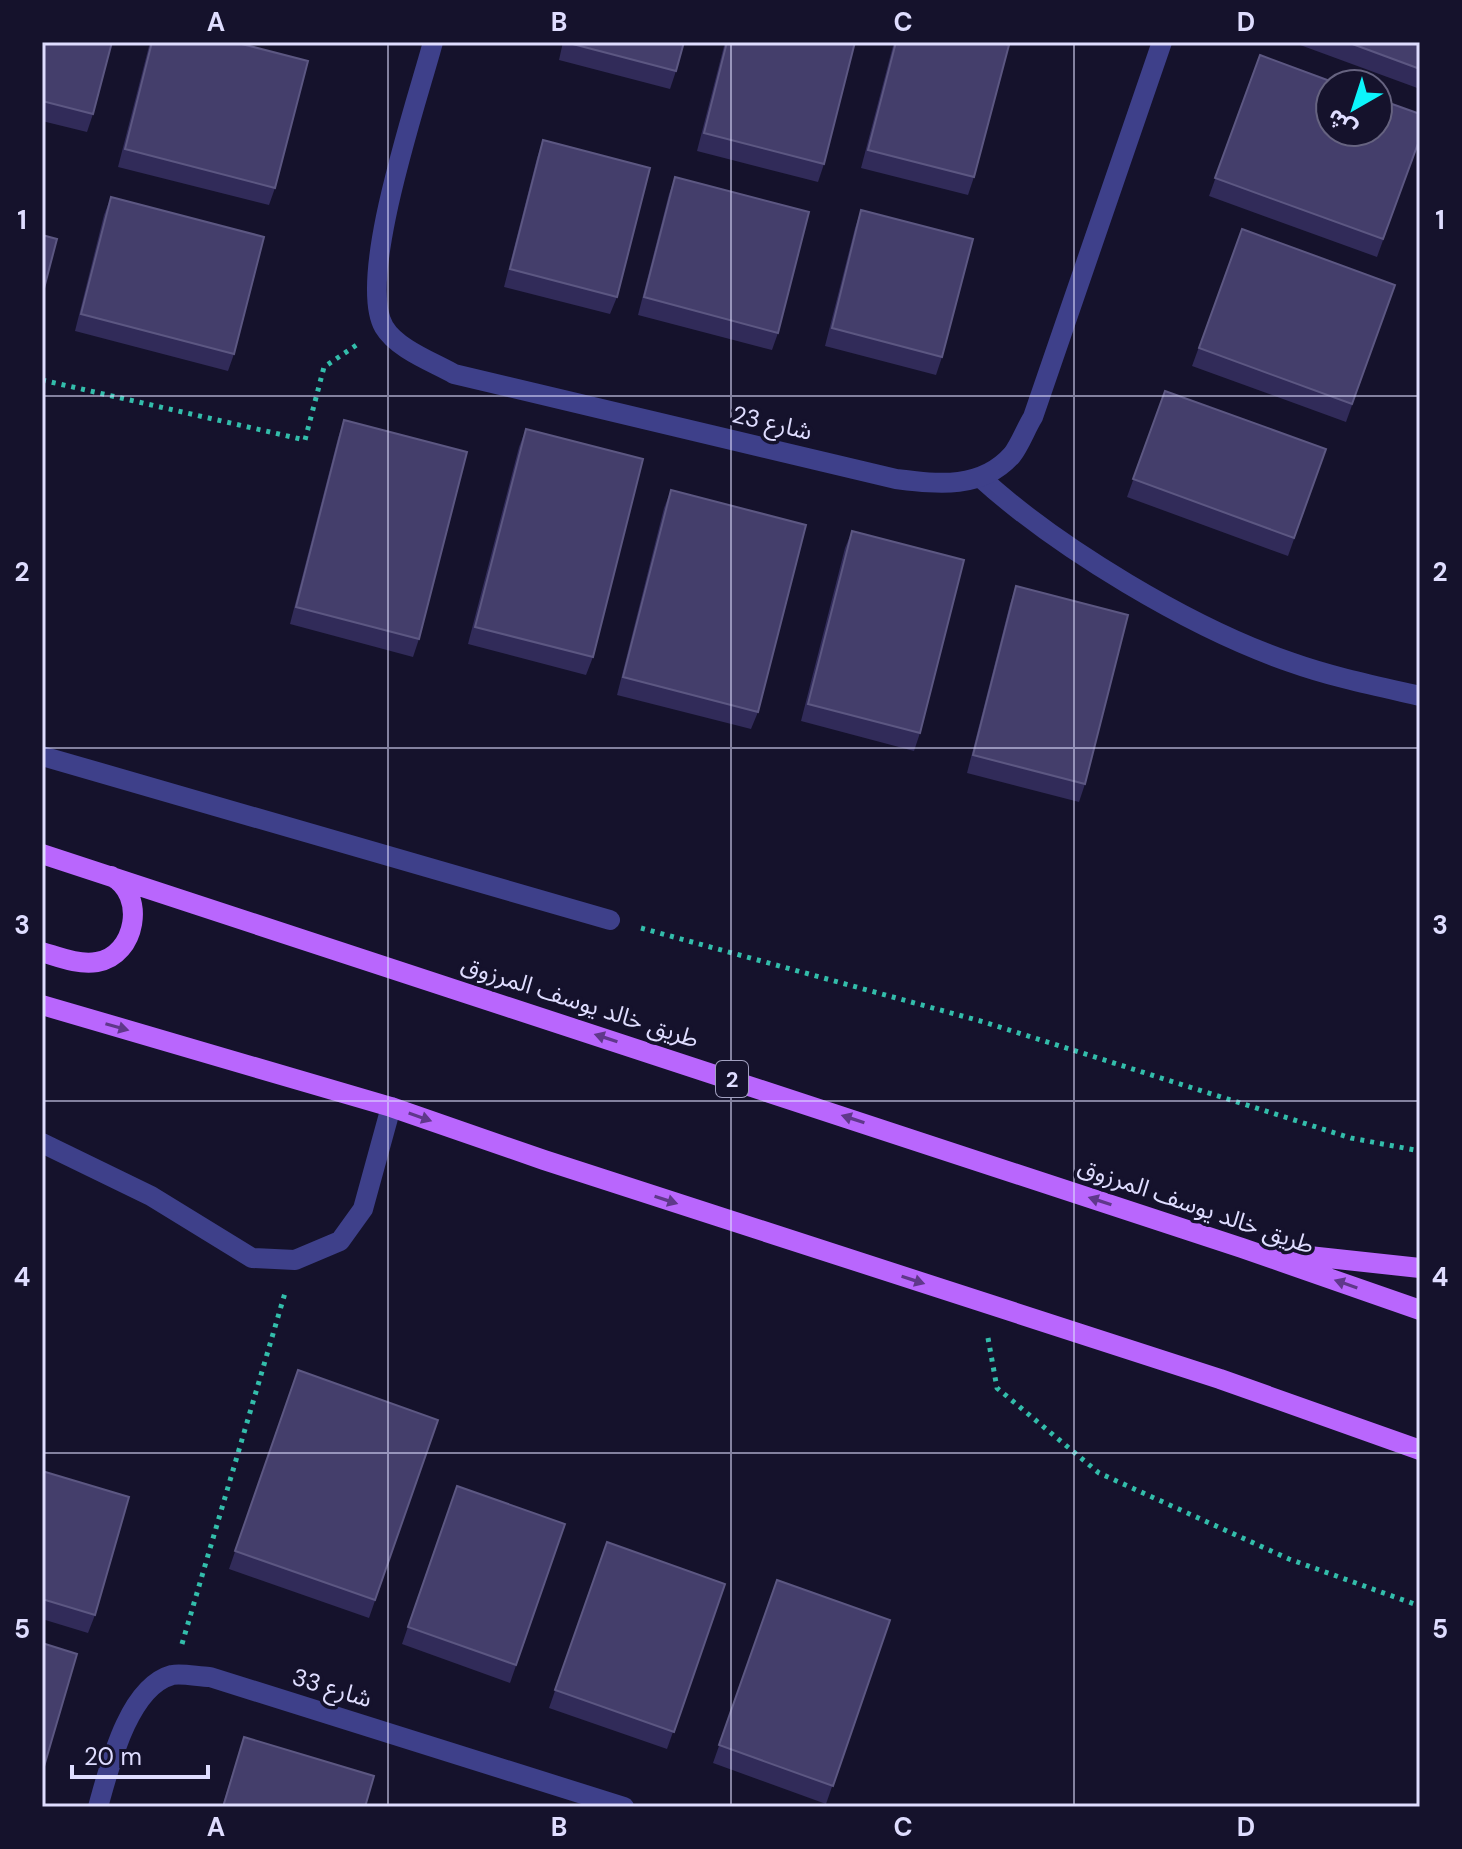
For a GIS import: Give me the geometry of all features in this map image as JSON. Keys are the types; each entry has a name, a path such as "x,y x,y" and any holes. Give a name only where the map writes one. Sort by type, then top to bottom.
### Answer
{"main road":[{"name":"طريق خالد يوسف المرزوق","path":"42,854 1242,1248 1420,1310"},
{"path":"42,952 73,961 99,962 120,950 133,927 131,902 118,880 95,869"},
{"path":"42,1005 391,1107 1420,1450"},
{"path":"1242,1248 1420,1268"}],"street":[{"path":"384,328 375,297 378,251 433,42"},
{"name":"شارع 23","path":"384,328 413,352 454,374 896,479 946,485 981,478 1012,455 1033,417 1162,42"},
{"path":"981,478 1065,544 1208,626 1298,665 1420,696"},
{"path":"42,756 610,920"},
{"path":"42,1143 151,1196 252,1258 295,1260 340,1241 363,1209 391,1107"},
{"path":"98,1807 110,1767 142,1694 172,1675"},
{"name":"شارع 33","path":"172,1675 210,1677 624,1807"}],"path":[{"path":"42,380 305,440 324,367 384,328"},
{"path":"610,920 984,1022 1351,1138 1420,1151"},
{"path":"172,1675 295,1260"},
{"path":"982,1302 997,1388 1099,1473 1289,1559 1420,1606"}],"building":[{"path":"42,42 112,42 93,114 42,101"},
{"path":"152,42 234,42 308,61 275,188 125,149"},
{"path":"565,42 684,42 676,71"},
{"path":"727,42 855,42 824,164 704,133"},
{"path":"896,42 999,42 1009,45 974,177 868,150"},
{"path":"1347,42 1420,42 1420,69"},
{"path":"1260,55 1314,75 1314,148 1394,148 1394,105 1420,114 1420,138 1383,239 1215,178"},
{"path":"543,140 650,168 617,297 510,269"},
{"path":"675,177 809,212 778,333 644,297"},
{"path":"111,197 264,237 234,354 81,314"},
{"path":"861,210 973,239 942,357 832,328"},
{"path":"1242,229 1395,285 1352,404 1199,348"},
{"path":"42,235 57,239 42,296"},
{"path":"1165,391 1326,449 1294,538 1133,479"},
{"path":"344,420 467,452 419,639 296,607"},
{"path":"526,429 643,459 593,657 475,627"},
{"path":"671,490 806,525 758,712 623,677"},
{"path":"852,531 964,560 920,733 808,704"},
{"path":"1016,586 1128,615 1085,784 973,755"},
{"path":"298,1370 438,1420 375,1600 235,1551"},
{"path":"42,1471 129,1497 95,1615 42,1599"},
{"path":"457,1486 565,1524 516,1665 408,1627"},
{"path":"607,1542 725,1584 674,1732 555,1690"},
{"path":"777,1580 890,1620 833,1786 719,1745"},
{"path":"42,1643 77,1654 43,1770 42,1770"},
{"path":"244,1737 374,1776 365,1807 223,1807"}]}
